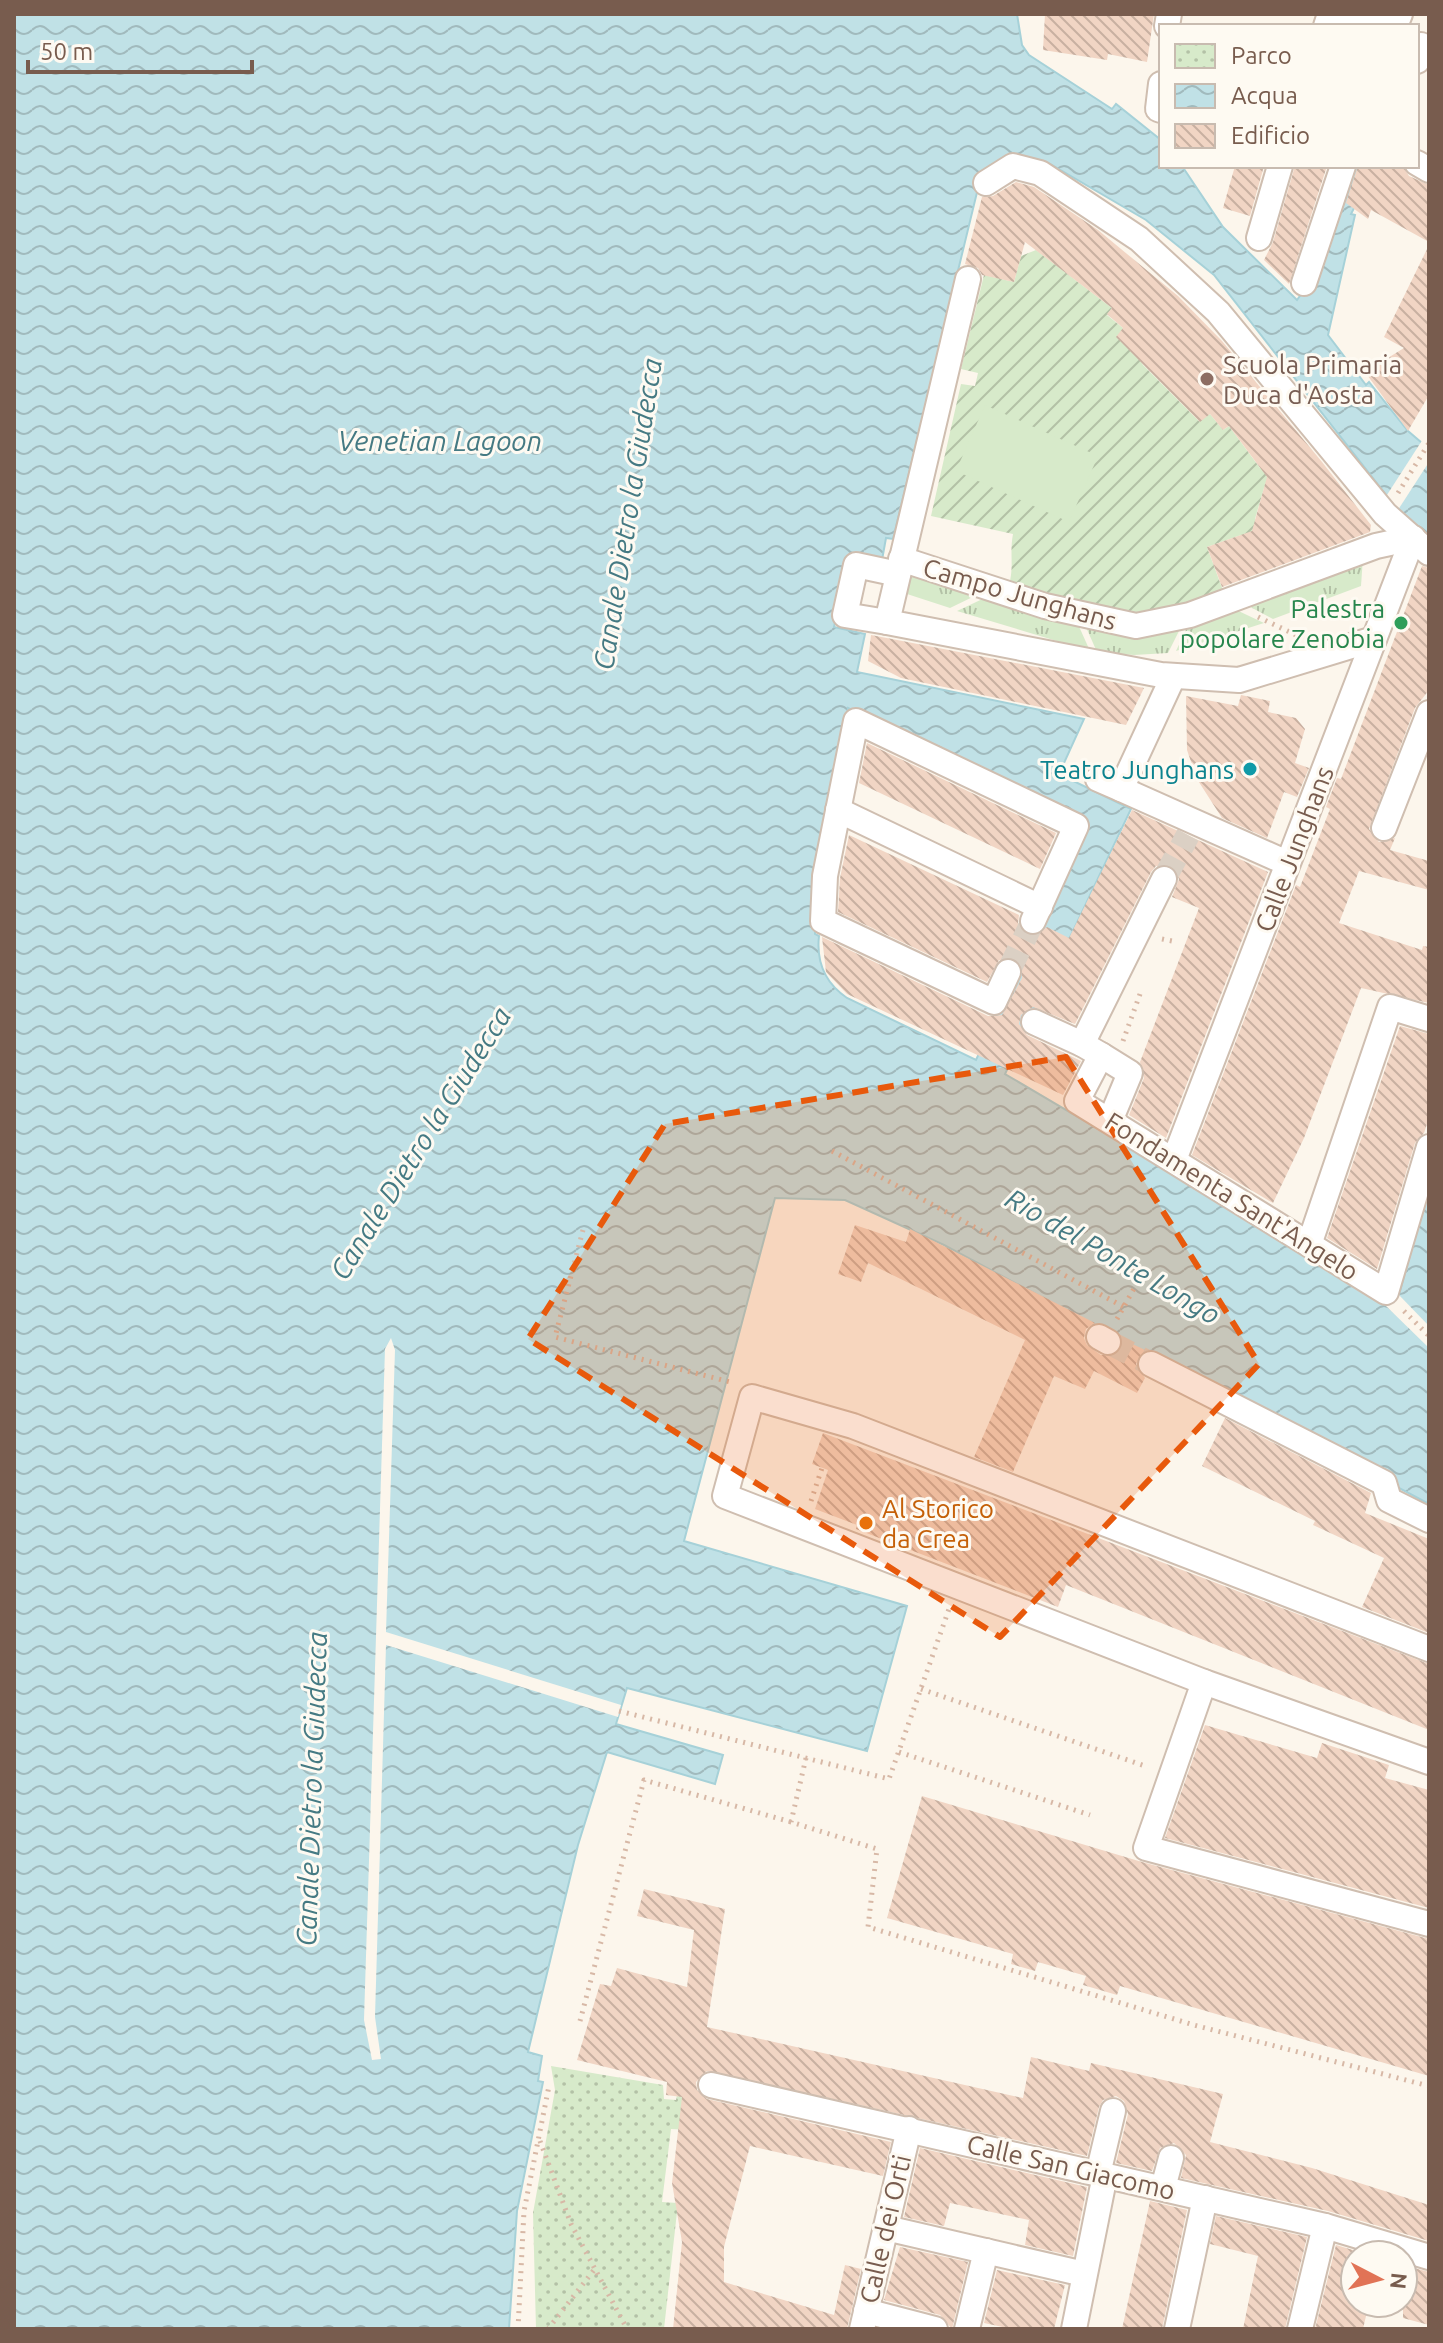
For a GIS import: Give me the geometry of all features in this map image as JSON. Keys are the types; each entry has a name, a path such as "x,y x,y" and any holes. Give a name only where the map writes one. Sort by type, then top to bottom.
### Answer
{"street":[{"path":"1345,14 1377,24"},
{"path":"986,183 1013,166 1040,173 1139,239 1218,312 1385,514 1421,546"},
{"path":"1259,238 1279,168"},
{"path":"1304,283 1342,168"},
{"name":"Campo Junghans","path":"968,279 887,622 1173,677 1239,680 1374,639"},
{"name":"Campo Junghans","path":"900,567 1045,606 1136,626 1190,615 1376,546 1421,546"},
{"name":"Calle Junghans","path":"1174,1160 1374,639 1421,546"},
{"path":"887,622 845,615 847,602 856,565 900,567"},
{"path":"1173,677 1110,784 1192,829 1287,863"},
{"path":"1384,828 1429,713"},
{"path":"838,810 1037,914 1076,826 856,721 838,810 825,876 823,921 994,1002 1008,972"},
{"path":"1101,1050 1161,893"},
{"path":"1310,1242 1390,1007 1429,1019"},
{"path":"1034,1022 1101,1050 1130,1073 1110,1121"},
{"name":"Fondamenta Sant'Angelo","path":"1101,1050 1077,1101 1310,1242 1386,1292"},
{"path":"1386,1292 1429,1147"},
{"path":"1151,1364 1384,1483 1389,1500 1429,1520"},
{"path":"1429,1649 853,1426 752,1397 725,1496 1204,1682 1429,1761"},
{"path":"1204,1682 1146,1848 1429,1924"},
{"name":"Calle San Giacomo","path":"711,2085 1325,2226 1429,2257"},
{"path":"1074,2329 1113,2111"},
{"name":"Calle dei Orti","path":"864,2320 909,2129"},
{"path":"1163,2188 1171,2158"},
{"path":"1177,2329 1205,2198"},
{"path":"1300,2329 1325,2226"},
{"path":"886,2228 1084,2274"},
{"path":"967,2329 986,2251"},
{"path":"864,2320 935,2329"}],"path":[{"path":"1385,514 1429,443"},
{"path":"1224,602 1333,652"},
{"path":"1154,953 1160,938 1177,942"},
{"path":"1101,1050 1144,982"},
{"path":"832,1151 1124,1307"},
{"path":"583,1230 555,1337 735,1383"},
{"path":"1104,1340 1136,1285"},
{"path":"1386,1292 1429,1336"},
{"path":"619,1711 889,1779 957,1586"},
{"path":"921,1689 1172,1775"},
{"path":"899,1752 1090,1815"},
{"path":"791,1822 806,1758"},
{"path":"580,2021 644,1780 877,1849 868,1927 1194,2025 1429,2086"},
{"path":"518,2329 524,2211 549,2086"},
{"path":"540,2140 571,2224 627,2329"},
{"path":"548,2329 595,2269"}],"highlighted area":[{"path":"1066,1057 1259,1364 1000,1637 528,1339 665,1124"}],"green space":[{"path":"1036,250 1112,308 1107,315 1123,328 1143,365 1199,421 1210,414 1223,430 1229,426 1260,468 1268,469 1270,486 1264,488 1255,519 1260,524 1247,537 1241,535 1207,547 1225,596 1128,620 1008,589 1013,534 931,516 961,384 975,386 978,373 961,369 984,275 1014,282 1021,256"},
{"path":"985,405 1098,456 1069,522 956,471"},
{"path":"1363,557 1361,586 1273,619 1241,602"},
{"path":"911,570 983,592 950,608 904,593"},
{"path":"991,595 1077,622 1090,651 957,611"},
{"path":"1230,607 1264,623 1176,651 1190,621"},
{"path":"1183,623 1168,653 1134,655 1097,652 1085,625"},
{"path":"551,2066 663,2085 664,2099 676,2100 678,2089 695,2094 690,2130 671,2129 662,2202 678,2203 664,2329 536,2329 533,2213 555,2090"}],"water":[{"name":"Venetian Lagoon","path":"14,14 1017,14 1022,45 1029,55 1112,109 1116,104 1159,138 1159,168 1183,168 1223,227 1297,300 1307,286 1347,168 1374,168 1351,214 1355,215 1328,335 1366,385 1369,382 1408,431 1429,449 1429,542 1401,514 1214,275 1146,220 1050,164 1019,157 979,184 893,539 886,538 882,560 851,554 834,627 865,634 857,672 1084,719 1059,774 1131,809 1005,1074 1190,1183 1385,1305 1399,1295 1429,1186 1429,1504 944,1245 845,1200 775,1198 684,1541 907,1606 867,1751 627,1688 616,1724 723,1755 715,1784 607,1752 578,1845 528,2052 542,2056 538,2081 543,2082 517,2211 509,2329 14,2329","holes":["848,708 1088,823 976,1060 847,998 833,986 821,964 819,936 815,934 817,871"]}],"pier":[{"path":"1423,439 1429,444 1429,462 1396,513 1385,498"},
{"path":"1399,1295 1429,1326 1429,1348 1385,1305"},
{"path":"391,1338 395,1350 386,1632 621,1705 618,1717 386,1645 375,2017 381,2059 372,2060 364,2020 385,1349"}],"building":[{"path":"1045,14 1154,14 1147,62 1108,54 1107,60 1043,50"},
{"path":"1234,168 1263,168 1250,216 1223,208"},
{"path":"1294,168 1326,168 1289,284 1264,260 1273,242"},
{"path":"1357,168 1404,168 1409,176 1429,185 1429,242 1371,210 1368,219 1346,203"},
{"name":"Scuola Primaria Duca d'Aosta","path":"1016,182 1034,187 1098,230 1178,296 1222,341 1322,462 1371,525 1370,532 1222,587 1207,547 1252,531 1267,477 1229,426 1223,430 1210,414 1200,422 1116,337 1123,328 1107,314 1112,308 1025,242 1014,282 982,275 978,268 965,264 982,197 993,196"},
{"path":"1429,245 1429,395 1408,431 1365,372 1404,348 1384,337"},
{"path":"1422,566 1429,568 1429,690 1415,708 1369,829 1379,842 1395,838 1390,850 1429,861 1429,890 1359,871 1339,923 1422,950 1423,946 1429,947 1429,1003 1361,988 1304,1138 1273,1203 1192,1155 1296,885 1300,887 1330,809 1326,807 1337,778 1341,779"},
{"path":"871,635 1144,688 1126,725 901,678 868,661"},
{"name":"Teatro Junghans","path":"1241,695 1270,701 1268,712 1296,718 1305,729 1295,763 1309,768 1297,797 1284,792 1267,838 1222,818 1197,779 1187,750 1186,696 1238,706"},
{"path":"867,743 1056,833 1040,869 859,783"},
{"path":"1132,810 1268,872 1166,1138 1129,1115 1144,1078 1140,1062 1199,908 1172,897 1179,879 1170,865 1156,866 1151,872 1075,1024 1033,1007 1021,1015 1019,1024 1027,1035 1081,1061 1063,1095 847,994 826,972 822,937 988,1016 1002,1015 1022,978 1021,964 1015,959 999,960 987,982 838,912 840,878 849,835 1019,915 1018,923 1026,934 1035,936 1047,927 1069,938"},
{"path":"1400,1026 1429,1034 1429,1118 1424,1133 1415,1143 1377,1269 1327,1238"},
{"path":"855,1225 906,1242 910,1229 1095,1323 1086,1329 1084,1338 1087,1345 1101,1355 1116,1354 1122,1339 1145,1350 1136,1364 1145,1378 1137,1393 1094,1371 1085,1389 1054,1376 1013,1472 974,1457 1025,1340 868,1263 861,1282 838,1274"},
{"path":"1225,1418 1371,1493 1365,1513 1429,1539 1429,1633 1362,1607 1384,1558 1313,1525 1315,1521 1202,1466"},
{"path":"823,1433 1429,1664 1429,1730 1066,1585 1058,1607 856,1529 857,1525 815,1509 828,1470 812,1464"},
{"path":"1205,1725 1317,1758 1322,1743 1389,1765 1385,1778 1429,1790 1429,1908 1165,1838"},
{"path":"922,1796 1142,1862 1429,1939 1429,2076 1120,1986 1117,1995 1083,1985 1086,1976 1038,1962 1035,1971 1011,1964 1013,1954 887,1918"},
{"path":"644,1889 725,1909 707,2027 1023,2098 1031,2057 1089,2071 1091,2063 1223,2094 1210,2142 1312,2168 1429,2205 1429,2241 1328,2211 1181,2178 1186,2155 1174,2143 1160,2148 1152,2171 1116,2163 1128,2114 1124,2101 1116,2096 1103,2100 1099,2107 1087,2156 707,2071 696,2082 697,2090 707,2099 891,2142 883,2176 750,2146 724,2247 724,2282 834,2315 845,2265 861,2269 847,2329 673,2329 682,2242 672,2183 682,2097 666,2095 667,2082 577,2060 600,1984 611,1986 617,1968 687,1987 694,1930 637,1916"},
{"path":"920,2148 1087,2187 1073,2256 1025,2245 1029,2220 950,2203 944,2226 904,2217"},
{"path":"1150,2201 1187,2210 1162,2329 1122,2329"},
{"path":"1216,2216 1307,2237 1285,2329 1243,2329 1258,2256 1210,2244"},
{"path":"1336,2245 1339,2246 1339,2319 1365,2319 1363,2329 1315,2329"},
{"path":"900,2247 968,2262 952,2329 940,2315 884,2300"},
{"path":"1419,2269 1429,2272 1429,2325 1407,2319 1419,2319"},
{"path":"997,2270 1065,2285 1054,2329 1012,2329 984,2323"}],"tunnel":[{"path":"1164,879 1188,835"},
{"path":"1008,972 1033,921"},
{"path":"1108,1342 1151,1364"}],"place":[{"name":"Scuola Primaria Duca d'Aosta","path":"1207,379"},
{"name":"Palestra popolare Zenobia","path":"1401,623"},
{"name":"Teatro Junghans","path":"1250,769"},
{"name":"Al Storico da Crea","path":"866,1523"}],"water label":[{"name":"Canale Dietro la Giudecca","path":"627,514"},
{"name":"Canale Dietro la Giudecca","path":"420,1143"},
{"name":"Rio del Ponte Longo","path":"1113,1256"},
{"name":"Canale Dietro la Giudecca","path":"311,1789"}]}
